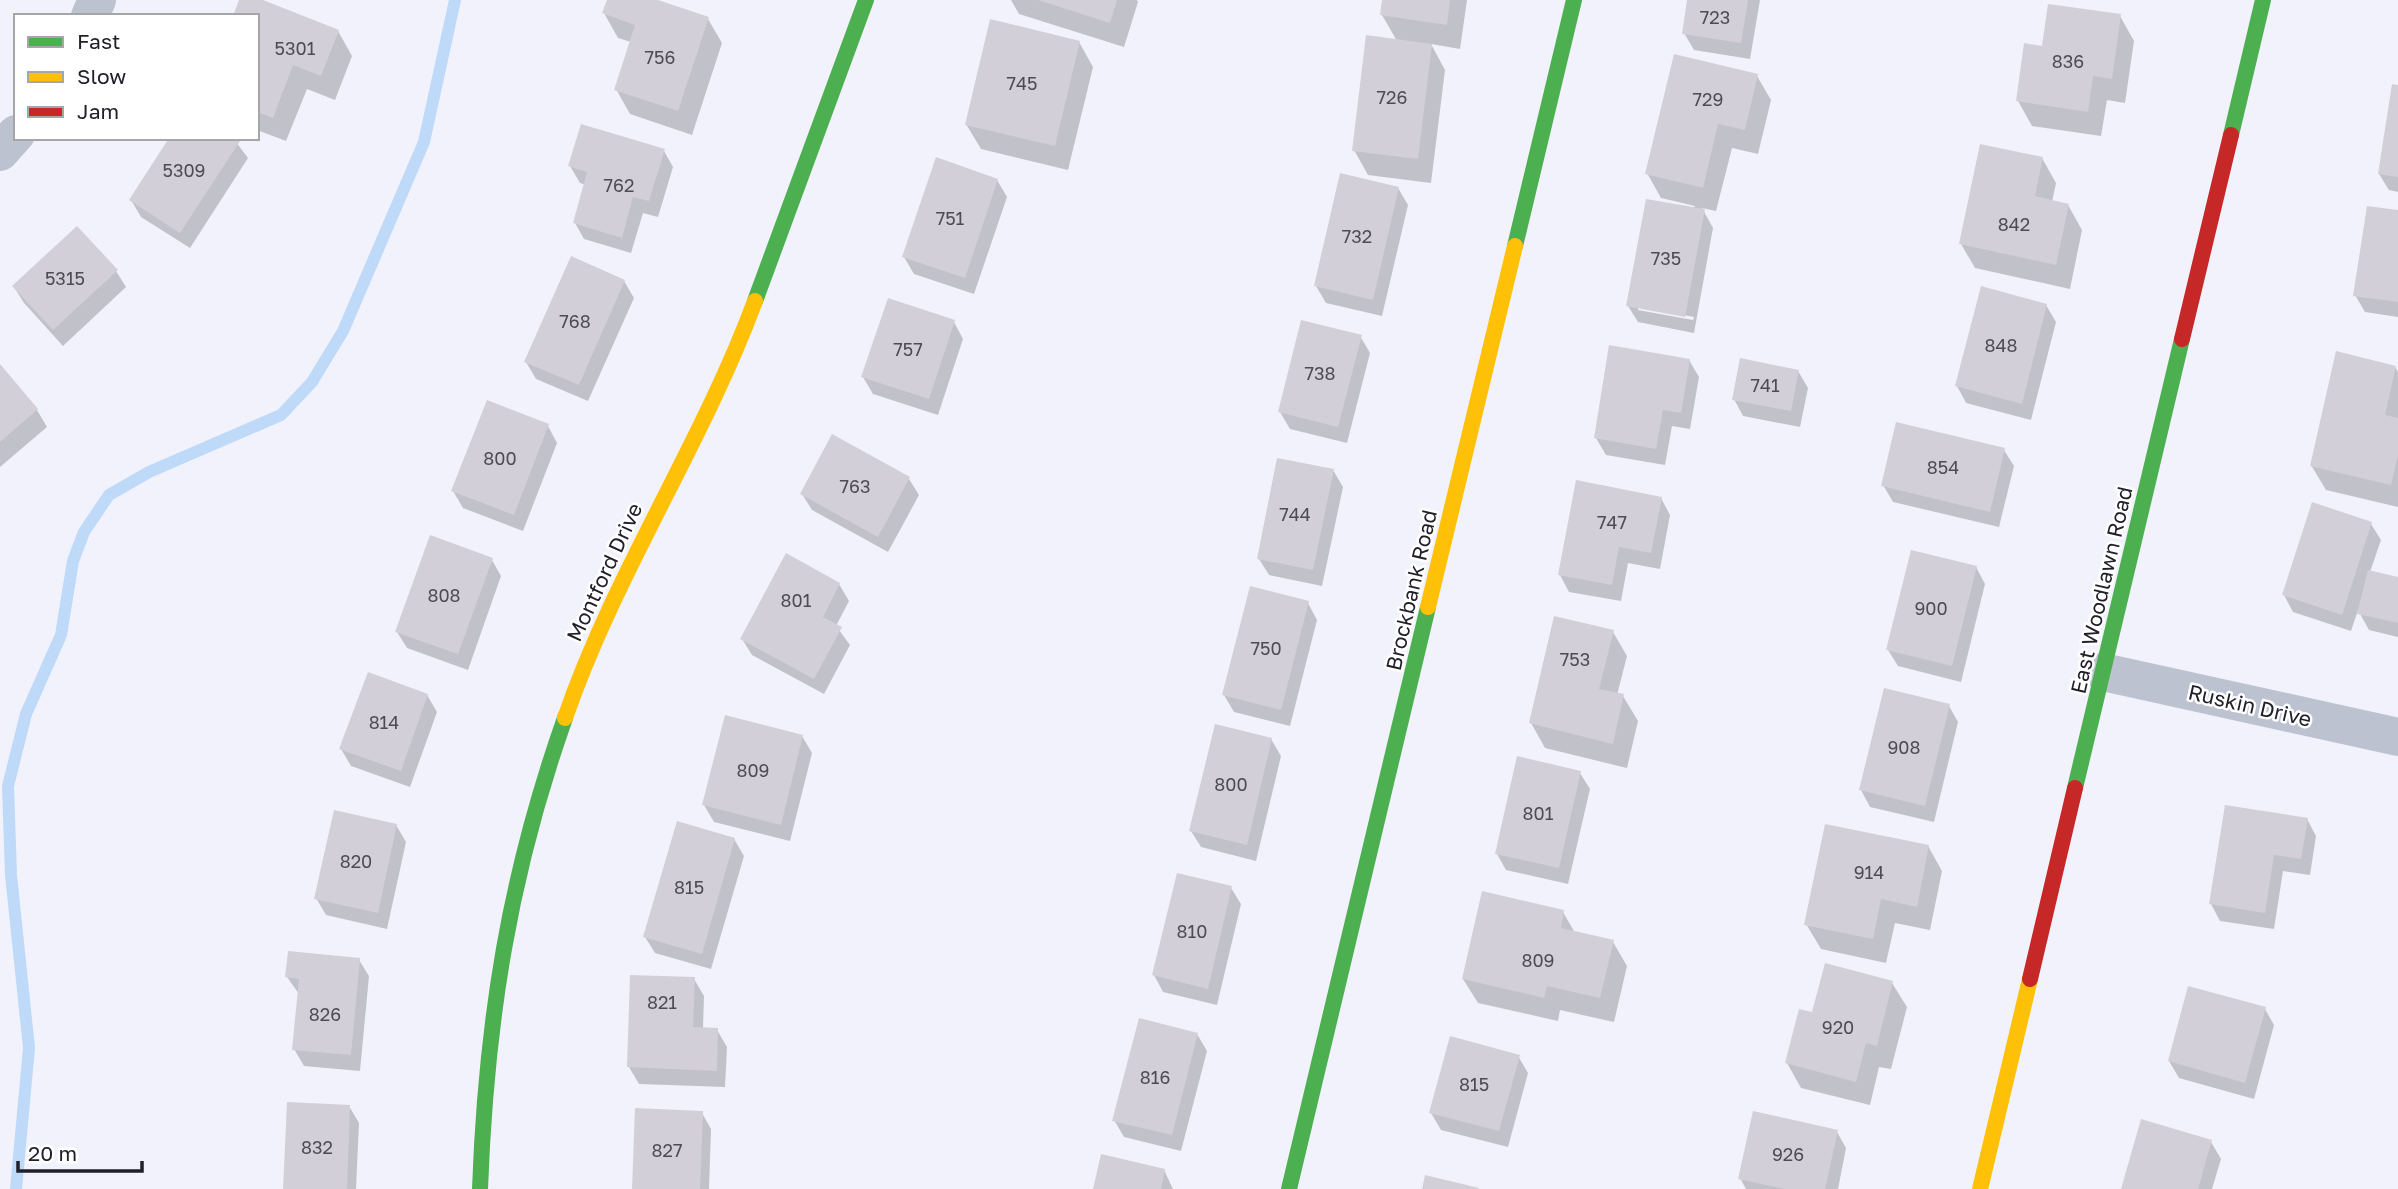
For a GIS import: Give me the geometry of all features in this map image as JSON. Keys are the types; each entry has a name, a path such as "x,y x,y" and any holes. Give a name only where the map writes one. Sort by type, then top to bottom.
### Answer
{"street":[{"name":"Montford Drive","path":"480,1189 484,1086 495,994 521,861 541,788 583,666 637,547 736,352 866,0"},
{"name":"Brockbank Road","path":"1289,1189 1574,0"},
{"name":"East Woodlawn Road","path":"1980,1189 2263,0"},
{"path":"0,152 14,136"},
{"name":"Ruskin Drive","path":"2103,672 2398,737"}],"building":[{"path":"239,0 263,0 339,30 321,76 293,65 273,118 259,113 259,14 234,14"},
{"path":"607,0 658,0 709,17 678,111 614,90 635,25 602,13"},
{"path":"1038,0 1117,0 1110,23"},
{"path":"1382,0 1450,0 1447,25 1380,15"},
{"path":"1687,0 1748,0 1741,43 1682,34"},
{"path":"2048,4 2121,14 2112,79 2093,76 2088,112 2016,101 2024,43 2042,46"},
{"path":"990,19 1080,41 1055,146 965,125"},
{"path":"1366,35 1432,44 1418,159 1352,151"},
{"path":"1674,54 1758,74 1745,130 1718,124 1703,188 1645,174"},
{"path":"2392,84 2398,85 2398,177 2378,174"},
{"path":"581,124 665,149 649,201 633,197 622,238 573,223 587,172 568,166"},
{"path":"168,140 240,141 180,233 129,200"},
{"path":"1980,144 2043,157 2035,196 2069,204 2056,265 1959,244"},
{"path":"936,157 998,179 965,278 902,257"},
{"path":"1340,173 1399,187 1373,300 1314,286"},
{"path":"1646,199 1705,209 1685,317 1626,306"},
{"path":"2367,206 2398,210 2398,302 2353,296"},
{"path":"77,226 118,270 53,330 12,286"},
{"path":"571,256 625,280 579,385 524,362"},
{"path":"1981,286 2047,304 2022,404 1955,386"},
{"path":"888,298 955,320 929,399 861,377"},
{"path":"1301,320 1362,335 1338,427 1278,412"},
{"path":"1609,345 1690,359 1681,413 1663,410 1656,449 1594,438"},
{"path":"2336,351 2396,366 2385,415 2398,418 2398,455 2391,485 2310,466"},
{"path":"1740,358 1799,370 1791,411 1732,400"},
{"path":"0,364 38,409 0,442"},
{"path":"487,400 549,424 514,515 451,491"},
{"path":"1896,422 2005,448 1990,512 1881,486"},
{"path":"832,434 910,477 878,537 800,494"},
{"path":"1277,458 1334,469 1313,570 1257,559"},
{"path":"1576,480 1662,497 1651,553 1619,547 1612,585 1558,575"},
{"path":"2312,502 2372,522 2342,615 2282,595"},
{"path":"430,535 493,558 458,654 395,632"},
{"path":"1911,550 1977,566 1952,666 1886,650"},
{"path":"786,553 840,583 823,617 842,627 814,679 740,639"},
{"path":"2368,570 2398,577 2398,623 2357,614"},
{"path":"1250,586 1309,601 1281,710 1222,695"},
{"path":"1554,616 1614,630 1599,689 1624,694 1613,744 1529,723"},
{"path":"368,672 428,694 401,771 339,749"},
{"path":"1884,688 1950,704 1925,806 1859,790"},
{"path":"725,715 803,735 781,825 702,805"},
{"path":"1215,724 1272,738 1247,845 1189,831"},
{"path":"1517,756 1581,771 1559,868 1495,854"},
{"path":"2225,805 2308,818 2301,859 2274,855 2265,913 2209,904"},
{"path":"334,810 397,824 378,913 314,899"},
{"path":"677,821 735,838 702,954 643,937"},
{"path":"1825,824 1929,845 1917,907 1881,899 1873,939 1804,925"},
{"path":"1177,873 1232,886 1208,989 1152,975"},
{"path":"1482,891 1564,910 1561,928 1614,940 1600,998 1547,986 1544,998 1462,979"},
{"path":"288,951 360,958 351,1055 292,1050 299,979 285,977"},
{"path":"1825,963 1893,981 1877,1046 1866,1043 1856,1082 1785,1063 1799,1009 1812,1012"},
{"path":"630,975 695,977 693,1027 718,1028 717,1071 627,1067"},
{"path":"2188,986 2266,1007 2245,1083 2168,1061"},
{"path":"1139,1018 1198,1033 1172,1135 1112,1121"},
{"path":"1450,1036 1520,1055 1499,1131 1429,1113"},
{"path":"287,1102 350,1105 347,1189 283,1189"},
{"path":"635,1108 703,1111 700,1189 632,1189"},
{"path":"1753,1111 1838,1130 1825,1189 1785,1189 1738,1179"},
{"path":"2141,1119 2212,1140 2198,1189 2121,1189"},
{"path":"1101,1154 1165,1169 1161,1189 1093,1189"},
{"path":"1425,1175 1479,1188 1422,1189"}],"waterway":[{"path":"16,1189 29,1048 11,875 8,786 26,714 61,635 73,561 84,532 109,495 149,472 281,415 312,382 343,331 424,142 455,0"}],"traffic: fast":[{"path":"755,301 866,0"},
{"path":"1515,246 1574,0"},
{"path":"2231,135 2263,0"},
{"path":"2075,788 2182,339"},
{"path":"1289,1189 1428,607"},
{"path":"480,1189 488,1067 504,950 529,835 565,718"}],"traffic: slow":[{"path":"1428,607 1515,246"},
{"path":"565,718 608,612 710,406 755,301"},
{"path":"1980,1189 2030,979"}],"traffic: jam":[{"path":"2182,339 2231,135"},
{"path":"2030,979 2075,788"}]}
